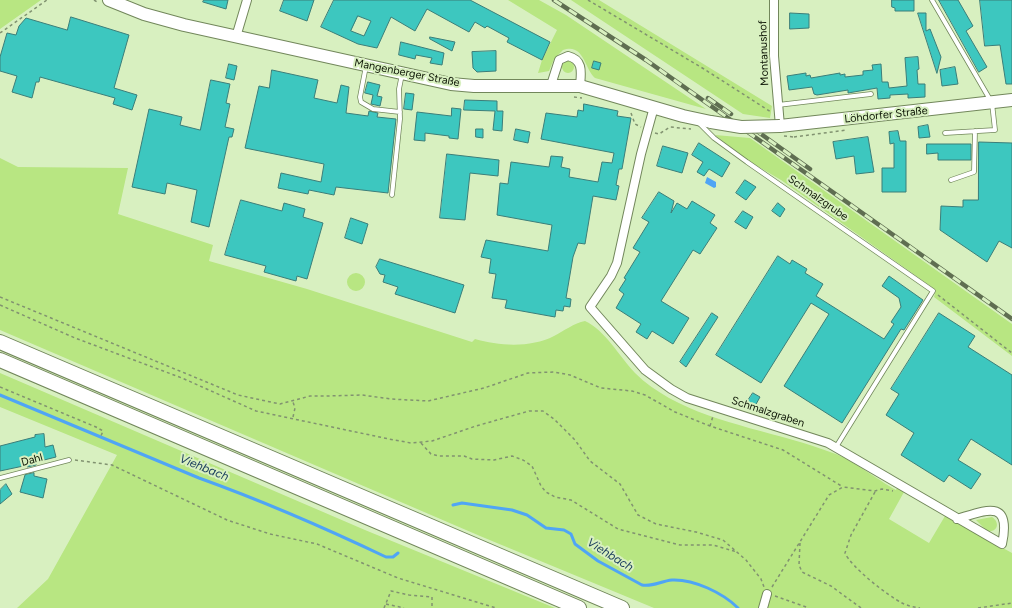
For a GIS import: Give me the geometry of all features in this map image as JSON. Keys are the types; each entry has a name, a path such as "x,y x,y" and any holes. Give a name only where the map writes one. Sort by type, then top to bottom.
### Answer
{"highway":[{"path":"0,342 622,608"},
{"path":"0,360 580,608"}],"main road":[{"name":"Mangenberger Straße","path":"109,0 157,18 236,37 451,84 474,86 580,86 654,108 711,122 741,127 779,122"},
{"name":"Löhdorfer Straße","path":"779,122 1012,100"}],"street":[{"path":"236,37 247,0"},
{"name":"Montanushof","path":"774,0 774,56 779,122"},
{"path":"550,85 559,60 568,56 580,64 582,70 580,86"},
{"name":"Schmalzgraben","path":"654,108 640,154 620,256 611,276 590,307 645,370 656,379 687,398 828,443 904,486 957,518 1002,544 1007,523 1003,513 987,510 957,518"},
{"path":"763,608 767,594"}],"lane":[{"path":"932,0 992,103 995,130 945,133"},
{"path":"366,66 360,97 361,102 372,109 400,112"},
{"path":"392,195 400,119 399,90 402,73"},
{"path":"778,105 871,94"},
{"name":"Schmalzgrube","path":"695,119 714,138 747,162 933,291"},
{"path":"951,180 974,172 975,131"},
{"path":"836,447 933,291"},
{"name":"Dahl","path":"0,478 69,460"}],"path":[{"path":"0,33 46,0"},
{"path":"588,0 704,68 779,122"},
{"path":"933,291 1012,353"},
{"path":"0,297 238,395 280,404 293,402 310,396 362,395 391,399 428,401 484,388 528,373 554,372 576,376 601,388 632,391 650,398 675,412 710,426 783,450 843,487 875,491 882,489 898,491 904,486"},
{"path":"0,305 75,338 182,378 256,411 389,439 421,443 528,411 543,411 554,419 575,440 590,461 620,484 627,493 632,508 638,515 656,524 718,538 739,553 761,579 767,594"},
{"path":"0,387 99,429 103,431 102,436"},
{"path":"293,402 295,408 293,418"},
{"path":"710,426 716,407"},
{"path":"421,443 431,454 439,456 464,456 472,459 494,460 512,456 523,460 532,466 541,486 546,492 555,497 571,500 618,529 680,545 713,545 739,553"},
{"path":"69,460 112,465 227,520 270,534 317,544 388,574 496,608"},
{"path":"767,594 829,495 843,487"},
{"path":"875,491 851,535 845,553 853,564 890,596 908,606 920,608"},
{"path":"800,541 799,565 802,572 831,586 861,608"},
{"path":"384,608 391,591 409,595 432,597 432,608"},
{"path":"767,594 809,608"},
{"path":"978,608 1012,603"},
{"path":"386,604 404,608"}],"green space":[{"path":"0,0 41,0 0,29"},
{"path":"508,0 539,0 566,15 706,109 595,78 591,74 583,58 575,50 563,50 554,59 549,71 538,73 542,60 557,30"},
{"path":"571,0 599,0 772,106 770,118 743,114"},
{"path":"570,61 573,62 573,72 566,73 563,72 562,65 563,62"},
{"path":"715,135 750,138 1012,324 1012,356 934,297 936,290 781,180 747,160"},
{"path":"0,158 18,167 128,168 118,214 213,245 209,261 307,289 472,342 475,339 515,345 535,343 545,340 573,325 585,321 599,330 639,377 651,387 669,398 708,415 833,453 856,465 896,490 897,488 904,492 889,519 929,543 945,516 1012,553 1012,608 654,608 480,536 0,330"},
{"path":"356,273 362,276 365,282 362,288 356,291 350,288 347,282 350,276"},
{"path":"0,373 365,530 555,608 17,608 48,579 117,455 0,407"},
{"path":"992,517 995,519 997,527 990,531 987,531 976,520"}],"water":[{"path":"707,177 716,182 716,187 714,188 705,183"}],"building":[{"path":"204,0 228,0 226,9 203,2"},
{"path":"284,0 314,0 307,21 280,11"},
{"path":"334,0 470,0 550,42 542,60 507,42 509,38 487,26 485,28 475,22 469,32 427,9 415,31 391,17 377,48 358,44 321,27","holes":["358,16 371,21 364,36 351,31"]},
{"path":"892,0 914,0 914,11 895,11 895,8 892,7"},
{"path":"939,0 958,0 973,26 966,31 987,67 979,72"},
{"path":"980,0 1012,0 1012,84 1006,84 1000,45 985,46"},
{"path":"790,13 809,14 809,28 790,29"},
{"path":"918,13 926,13 926,31 930,29 941,57 937,73"},
{"path":"71,17 129,35 114,88 137,95 132,110 113,104 115,98 40,77 39,82 36,82 32,98 12,92 17,76 0,71 0,57 7,33 16,35 19,26 26,18 67,30"},
{"path":"430,37 455,42 452,51 430,39"},
{"path":"401,42 444,53 442,65 430,63 432,58 416,55 415,59 399,55"},
{"path":"496,51 496,71 477,72 473,68 472,52"},
{"path":"918,57 918,84 925,84 925,97 908,98 908,94 890,95 890,98 878,99 877,88 848,93 848,90 817,95 814,94 812,87 789,90 787,76 806,73 806,76 810,75 811,78 840,73 840,75 845,74 845,77 863,75 863,71 873,70 872,65 881,64 882,82 888,82 889,88 907,86 905,58"},
{"path":"594,61 601,63 599,70 592,68"},
{"path":"229,64 237,66 234,80 226,78"},
{"path":"955,67 958,84 942,86 940,70"},
{"path":"272,70 318,80 314,98 337,103 341,85 349,87 346,113 368,116 369,111 378,113 377,117 396,119 388,193 336,187 334,195 309,190 308,194 278,188 281,173 321,182 324,164 245,148 259,86 269,88"},
{"path":"211,80 230,84 226,103 230,104 225,127 234,129 232,137 229,137 209,227 191,222 197,190 167,183 165,194 132,187 149,109 182,117 180,125 200,130"},
{"path":"368,82 380,85 377,96 382,97 380,106 371,104 373,95 365,93"},
{"path":"406,93 414,94 412,110 404,109"},
{"path":"465,100 497,101 497,111 503,111 502,131 493,130 495,111 464,110"},
{"path":"584,104 618,111 617,116 631,118 622,169 619,169 616,185 619,186 616,200 593,196 585,244 578,243 573,257 566,298 571,299 570,307 564,306 563,311 556,310 555,317 505,308 507,300 492,298 496,274 489,273 491,259 481,257 486,240 548,251 552,225 497,215 500,183 508,184 511,162 549,167 551,156 563,157 561,167 570,169 569,177 598,182 602,162 612,163 614,153 541,139 546,113 577,117 578,110 583,111"},
{"path":"452,108 461,109 458,139 449,138 449,136 425,133 425,141 414,140 417,112 451,116"},
{"path":"928,125 930,137 919,138 918,127"},
{"path":"476,129 483,129 483,138 476,137"},
{"path":"516,129 530,132 528,143 514,140"},
{"path":"898,131 900,141 906,141 906,192 882,192 882,168 894,168 894,143 890,144 889,132"},
{"path":"868,137 874,172 856,174 854,156 836,159 833,142"},
{"path":"979,142 1012,143 1012,248 999,241 987,262 940,230 941,206 963,207 963,200 978,200"},
{"path":"699,143 730,163 722,177 709,169 704,176 697,172 703,162 692,155"},
{"path":"927,144 971,144 971,160 938,160 938,153 927,154"},
{"path":"663,146 688,153 682,173 657,166"},
{"path":"447,154 499,160 498,176 470,173 465,220 440,218"},
{"path":"745,180 756,187 746,200 736,193"},
{"path":"659,192 674,201 671,213 677,203 687,209 692,201 715,215 710,223 717,228 700,254 693,250 661,301 689,318 673,344 652,331 647,339 636,332 641,324 616,308 624,294 619,290 626,279 624,278 640,252 633,248 649,222 642,218"},
{"path":"241,200 282,211 284,203 305,209 303,217 323,223 307,279 297,276 296,281 264,272 266,266 225,255"},
{"path":"778,203 785,209 780,217 772,211"},
{"path":"743,211 753,217 746,229 735,222"},
{"path":"351,218 368,224 362,244 345,238"},
{"path":"778,256 790,264 792,260 807,269 805,273 823,284 816,296 884,339 894,324 891,322 901,307 899,298 882,286 889,276 923,300 904,330 901,329 842,423 784,386 829,314 811,303 761,383 716,355"},
{"path":"380,259 464,285 455,313 395,294 398,287 383,282 385,275 380,274 376,267"},
{"path":"712,313 718,317 686,367 680,362"},
{"path":"939,313 975,336 968,347 1012,375 1012,465 971,439 958,460 981,474 971,489 949,475 944,482 901,455 914,433 886,415 899,394 891,389"},
{"path":"753,393 760,397 755,406 747,402"},
{"path":"44,434 45,447 53,445 56,457 36,462 36,465 27,467 28,465 0,471 0,446 35,437 35,435"},
{"path":"34,473 34,476 47,479 43,498 20,492 25,475"},
{"path":"6,484 12,494 0,504 0,490"}],"waterway":[{"name":"Viehbach","path":"0,395 199,478 294,515 386,557 393,557 398,553"},
{"name":"Viehbach","path":"453,505 462,503 512,510 527,515 546,528 564,530 571,534 575,544 598,561 642,585 650,585 672,580 681,580 699,584 716,592 732,602 738,608"}],"railway":[{"path":"554,0 646,60 1012,319"},
{"path":"708,98 731,114"},
{"path":"754,129 810,169"}]}
